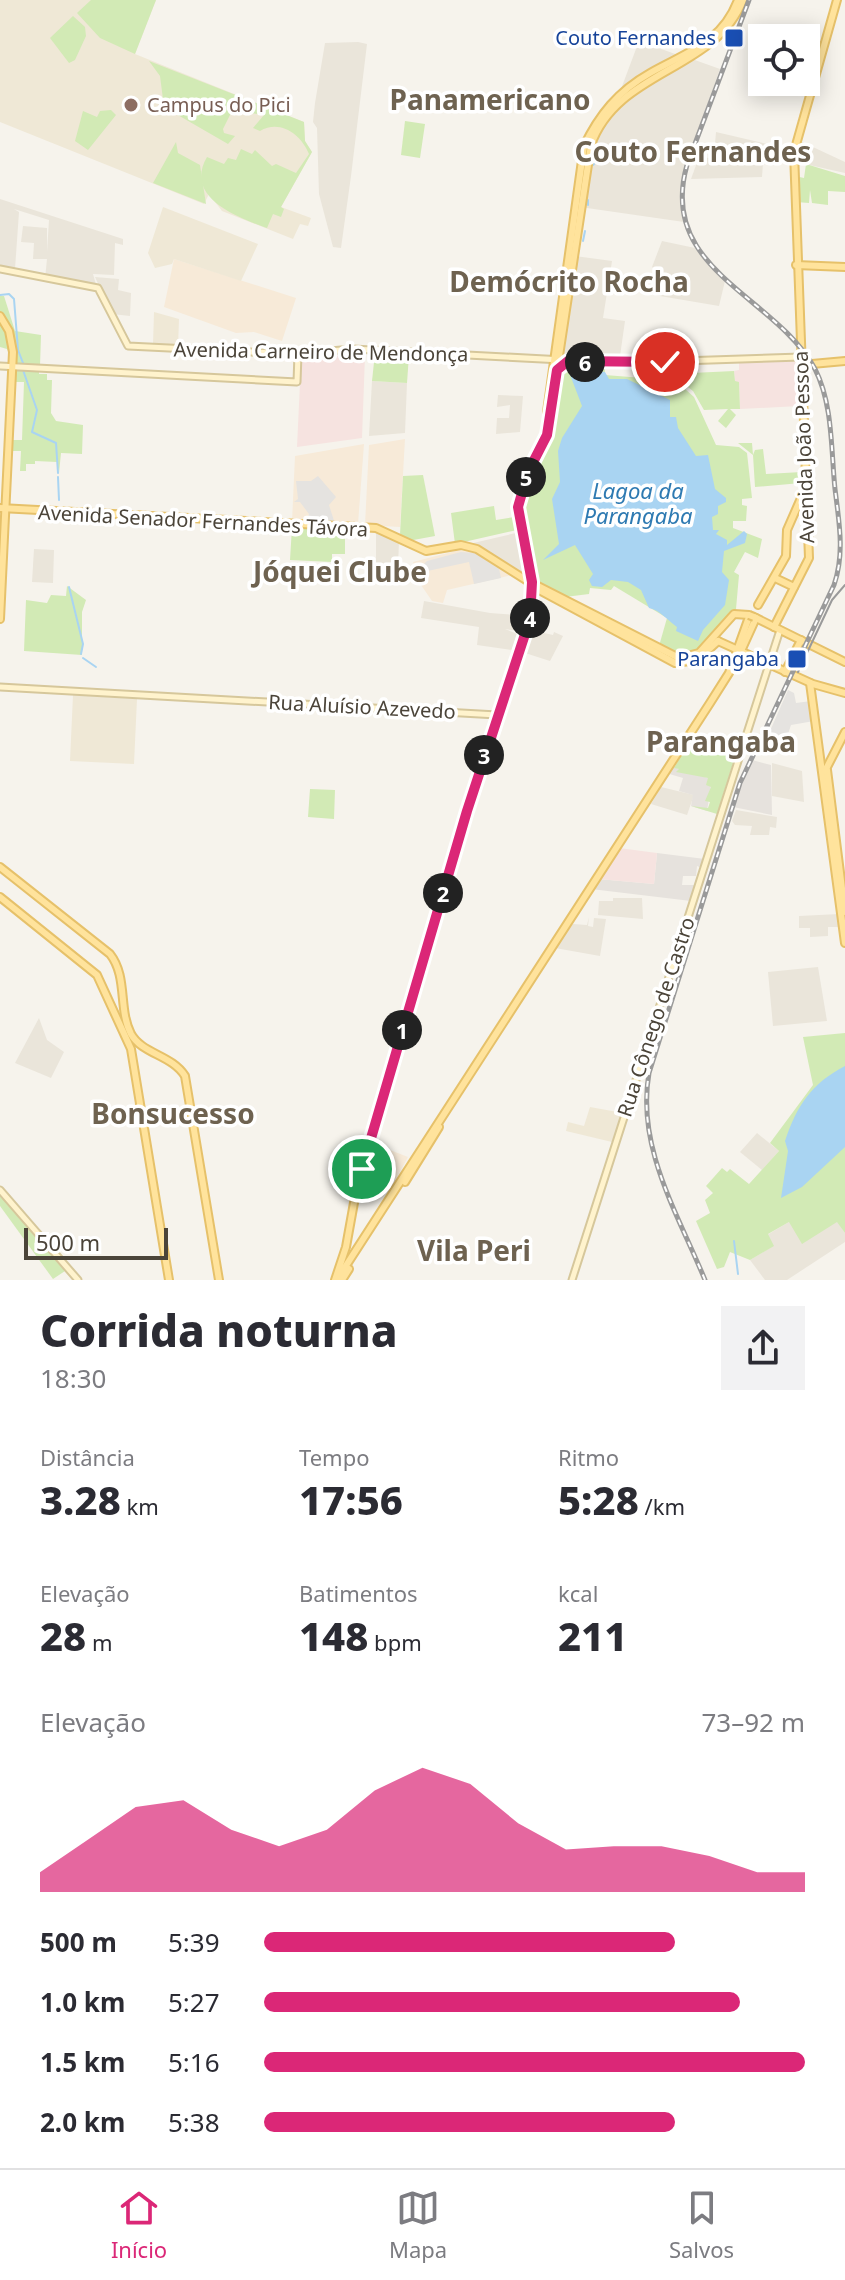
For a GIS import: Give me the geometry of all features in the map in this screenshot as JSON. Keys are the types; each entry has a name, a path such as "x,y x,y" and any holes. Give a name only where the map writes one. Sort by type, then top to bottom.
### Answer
{"main road":[{"path":"741,0 729,24 706,44 648,79 617,104 592,140 543,438 524,471 516,500 531,583 563,605 675,663 700,659 734,614 752,617 845,662"},
{"name":"Avenida João Pessoa","path":"802,494 805,486 794,152 837,0"},
{"path":"796,265 845,267"},
{"name":"Avenida Carneiro de Mendonça","path":"0,269 98,288 128,346 298,354 353,349 643,363 800,361"},
{"path":"0,316 12,343 0,619"},
{"name":"Avenida Carneiro de Mendonça","path":"298,364 309,354 348,351 411,355"},
{"path":"0,366 297,382 298,354"},
{"path":"339,1279 356,1191 496,716 530,619 531,583 518,507 528,472 547,435 557,360"},
{"path":"557,370 568,361"},
{"path":"800,361 845,361"},
{"name":"Avenida João Pessoa","path":"794,587 808,560 800,361"},
{"path":"802,494 806,504"},
{"path":"757,604 787,552 787,530 802,494"},
{"name":"Avenida Senador Fernandes Távora","path":"3,509 377,530 428,554 464,548 477,551 531,583"},
{"path":"777,574 794,587 777,629"},
{"path":"531,583 679,658 695,656 717,639"},
{"path":"563,605 577,606"},
{"path":"339,1279 710,703 739,651 752,617"},
{"name":"Rua Cônego de Castro","path":"572,1280 769,665 777,629"},
{"path":"717,639 810,683 845,693"},
{"path":"785,672 801,640"},
{"path":"810,683 825,772 845,943"},
{"name":"Rua Aluísio Azevedo","path":"2,688 496,716"},
{"path":"825,772 845,732"},
{"path":"830,826 845,912"},
{"path":"0,867 110,954 118,965 127,1024 140,1044 172,1060 185,1076 219,1280"},
{"path":"0,897 97,975 129,1045 169,1280"},
{"path":"339,1279 456,1098"},
{"path":"0,1190 78,1280"},
{"path":"346,1247 346,1267"}],"shaded area":[{"name":"Campus do Pici","path":"0,0 156,0 135,54 304,122 305,141 312,152 281,207 311,218 308,226 300,224 293,239 222,211 209,194 204,204 0,122"},
{"path":"639,41 678,55 623,90 621,89"},
{"path":"325,43 367,44 341,248 333,247 319,194 317,128 313,122"},
{"path":"692,59 720,69 684,170 680,192 684,222 580,207 595,134 629,93"},
{"path":"716,132 767,144 766,160 714,155"},
{"path":"800,141 845,162 845,173 796,162"},
{"path":"699,157 763,163 762,177 691,179"},
{"path":"0,199 123,239 123,245 115,243 114,275 93,274 97,288 45,279 47,259 33,259 34,243 21,242 23,226 47,228 47,252 49,220 14,209 19,212 15,269 0,267"},
{"path":"163,207 258,244 241,281 174,259 172,264 155,268 148,253"},
{"path":"662,241 695,248 725,281 719,306 654,295 658,271 652,267"},
{"path":"575,256 612,261 603,318 625,321 619,363 558,361"},
{"path":"174,259 296,298 282,341 254,332 236,333 164,307"},
{"path":"95,277 119,279 118,290 131,293 130,316 112,314"},
{"path":"154,312 179,319 178,347 153,345"},
{"path":"351,352 365,355 362,438 297,447 301,362 310,356"},
{"path":"798,359 799,406 740,409 739,382 735,382 734,371 739,370 739,362"},
{"path":"372,381 407,383 405,433 369,436"},
{"path":"498,395 523,396 520,432 496,434 497,418 509,418 510,405 497,407"},
{"path":"405,439 400,527 365,525 369,445"},
{"path":"364,444 358,524 292,522 295,456"},
{"path":"318,476 336,497 329,505 335,524 307,523 309,514 300,502 294,502 298,499 296,481 311,481"},
{"path":"376,532 399,541 398,567 376,577"},
{"path":"516,533 523,576 469,544"},
{"path":"34,549 54,550 53,583 32,582"},
{"path":"459,550 478,554 512,575 447,590 443,603 432,601 419,582 413,562"},
{"path":"461,552 475,553 499,569 501,578 474,584 469,562 423,572 421,567 427,561"},
{"path":"424,601 490,613 528,616 524,632 505,629 517,634 512,650 477,645 479,627 421,618"},
{"path":"531,630 563,636 550,661 525,653"},
{"path":"788,690 794,693 796,703 811,701 814,721 791,725 787,737 766,740"},
{"path":"73,695 137,699 134,764 70,761"},
{"path":"752,760 771,765 772,815 733,807"},
{"path":"772,763 802,771 804,802 772,796"},
{"path":"670,766 708,778 711,786 707,811 691,806 693,795 679,791 683,778 666,773"},
{"path":"661,787 694,795 687,815 651,804"},
{"path":"736,810 777,817 776,828 770,827 769,835 750,835 752,826 735,825 732,821"},
{"path":"619,848 657,853 654,884 598,879"},
{"path":"657,853 705,859 702,868 697,866 696,876 683,876 682,885 696,885 691,901 591,889 598,879 654,884"},
{"path":"613,898 642,898 643,919 598,915 599,901 613,901"},
{"path":"839,914 840,927 828,927 828,936 810,937 810,928 799,928 799,916"},
{"path":"589,917 588,926 593,927 594,918 606,919 600,956 555,948 573,924 587,925"},
{"path":"818,967 827,1021 773,1026 768,972"},
{"path":"39,1018 47,1040 64,1052 51,1078 15,1063"},
{"path":"590,1107 623,1113 612,1142 566,1131 568,1122 584,1126"},
{"path":"757,1133 779,1151 762,1170 740,1152"},
{"path":"372,1143 408,1157 390,1190 362,1180"},
{"path":"837,1221 845,1233 845,1242 787,1280 765,1280 750,1260 773,1246 767,1235 789,1222"}],"green space":[{"path":"91,0 156,0 135,54 100,38 77,13"},
{"path":"73,16 85,27 86,36 75,60 69,63 50,38"},
{"path":"149,61 304,122 305,141 312,152 281,207 284,209 281,217 273,214 267,228 229,212 208,195 202,184 207,157 224,164 228,158 236,160 241,149 252,154 255,150 272,166 276,164 296,173 309,154 301,140 282,128 260,131 253,128 264,115 250,113 235,105 223,129 224,133 235,136 228,144 164,107 160,76"},
{"path":"111,110 116,115 88,150 75,141 83,111 97,117 100,111"},
{"path":"405,121 425,124 420,158 401,155"},
{"path":"176,142 178,153 200,165 206,204 153,183"},
{"path":"806,164 845,176 845,192 828,191 828,205 812,203 810,190 809,203 796,202 795,176 804,178"},
{"path":"0,296 4,296 15,331 41,335 40,366 15,365 7,349 0,347"},
{"path":"375,353 409,355 407,383 372,381"},
{"name":"Lagoa da Parangaba","path":"568,363 605,364 605,375 655,379 655,375 667,373 694,397 716,445 739,447 747,453 752,498 742,499 742,505 747,506 746,521 733,521 733,528 762,539 758,558 745,552 734,572 739,575 736,609 694,653 681,657 659,646 667,618 614,586 611,590 590,588 589,594 565,597 534,579 519,507 544,446 560,367"},
{"path":"15,370 39,370 39,374 47,374 47,380 52,380 51,413 56,421 83,425 82,454 61,453 59,473 57,462 35,461 35,464 26,464 26,471 20,471 21,451 10,451 11,440 22,440 24,382 15,382"},
{"path":"734,371 735,381 739,382 740,409 730,409 736,415 726,428 718,421 728,409 704,410 693,391 671,374"},
{"path":"738,443 752,443 753,455"},
{"path":"763,449 766,474 802,472 801,483 755,487 755,450"},
{"path":"423,475 435,536 408,541 400,535 403,476"},
{"path":"494,506 496,520 514,517 517,530 455,544 451,513"},
{"path":"292,527 332,530 333,536 345,536 345,554 332,554 332,562 290,560"},
{"path":"67,586 86,600 82,612 82,655 24,651 26,600 47,603 51,595 66,596"},
{"path":"689,742 736,754 717,814 691,806 708,808 710,802 705,801 711,787 706,785 708,778 676,772 679,769 674,768"},
{"path":"310,789 335,790 334,819 308,817"},
{"path":"845,1033 845,1233 837,1222 802,1244 789,1222 768,1234 774,1246 750,1260 730,1252 724,1267 717,1269 696,1221 710,1213 705,1200 713,1193 706,1186 722,1168 727,1172 730,1169 749,1184 779,1151 770,1143 813,1085 803,1037"},
{"path":"0,1195 65,1271 53,1279 0,1206"}],"water":[{"name":"Lagoa da Parangaba","path":"594,366 595,371 605,372 609,379 627,379 670,400 670,417 676,417 678,428 696,456 708,455 715,489 726,498 726,502 718,506 718,514 712,517 713,530 719,530 716,534 727,540 727,545 744,531 747,534 745,543 724,551 722,572 729,580 725,605 703,630 698,641 676,631 677,627 649,608 641,590 628,582 611,580 602,587 592,586 589,580 593,574 575,545 543,560 559,544 552,499 560,482 558,451 562,438 582,406 569,372 581,367 586,373"},
{"path":"845,1066 845,1147 802,1187 781,1198 788,1151 785,1141 795,1116 807,1096 823,1080"}],"waterway":[{"path":"588,200 588,205"},
{"path":"583,241 585,231"},
{"path":"0,295 9,294 14,299 18,350 23,363"},
{"path":"23,370 37,410 32,432 56,443 58,473"},
{"path":"58,477 59,500"},
{"path":"69,587 83,644 81,654"},
{"path":"83,658 96,667"},
{"path":"734,1241 738,1274"}],"tram line":[{"path":"798,672 832,600 845,585"}],"railway":[{"path":"705,1280 672,1205 654,1154 648,1127 649,1073 740,783 834,585 840,549 828,412 815,369 797,343 725,279 704,256 689,231 682,201 687,165 749,0"}],"place":[{"name":"Couto Fernandes","path":"734,38"},
{"name":"Campus do Pici","path":"131,105"},
{"name":"Parangaba","path":"797,659"}],"district":[{"name":"Panamericano","path":"490,100"},
{"name":"Couto Fernandes","path":"693,152"},
{"name":"Demócrito Rocha","path":"569,282"},
{"name":"Jóquei Clube","path":"340,572"},
{"name":"Parangaba","path":"721,742"},
{"name":"Bonsucesso","path":"173,1114"},
{"name":"Vila Peri","path":"474,1251"}],"route":[{"path":"362,1169 467,811 530,619 532,582 518,507 528,472 547,435 557,370 568,361 665,362"}]}
